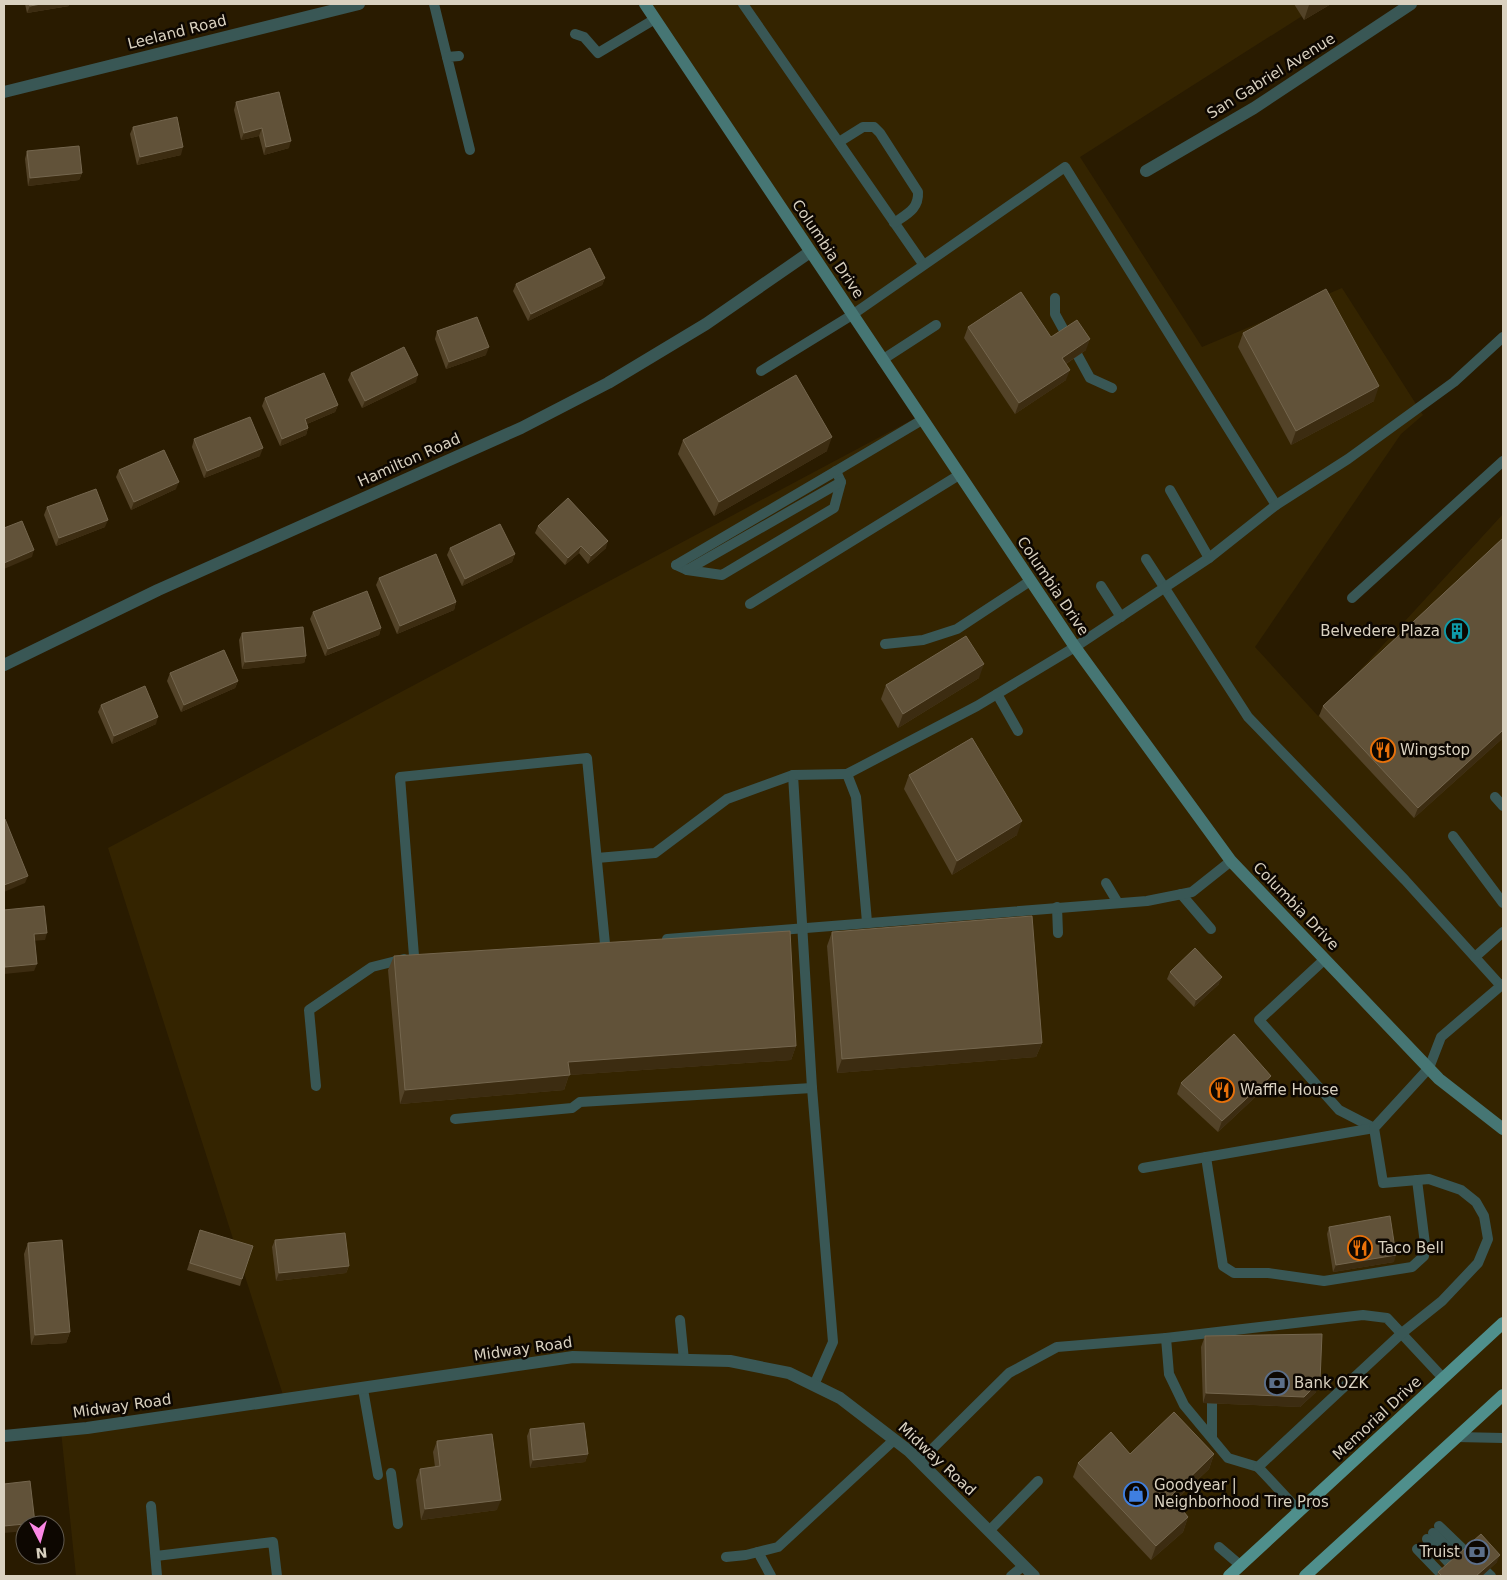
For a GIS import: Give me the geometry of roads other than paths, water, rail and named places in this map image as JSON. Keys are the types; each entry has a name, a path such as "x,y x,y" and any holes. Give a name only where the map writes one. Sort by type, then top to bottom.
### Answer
{"main road":[{"name":"Columbia Drive","path":"644,4 1075,648 1231,861 1439,1079 1503,1129"},
{"name":"Memorial Drive","path":"1229,1576 1503,1324"},
{"path":"1305,1576 1503,1395"}],"street":[{"name":"Leeland Road","path":"4,92 359,4"},
{"name":"San Gabriel Avenue","path":"1146,171 1254,108 1411,4"},
{"name":"Hamilton Road","path":"4,665 158,590 521,428 608,383 706,324 810,252"},
{"name":"Midway Road","path":"4,1436 87,1428 573,1357 730,1361 789,1373 840,1398 920,1461 1034,1576"}],"lane":[{"path":"434,4 470,150"},
{"path":"743,4 923,264"},
{"path":"575,34 584,37 598,53 655,19"},
{"path":"447,57 459,56"},
{"path":"839,142 863,127 874,127 880,133 918,192 919,201 914,209 894,223"},
{"path":"761,372 852,315 923,264 1066,167 1276,505"},
{"path":"1055,298 1055,314 1090,378 1112,388"},
{"path":"882,360 936,325"},
{"path":"597,858 655,853 727,800 794,775 847,774 997,694 1075,648 1209,558 1276,505 1348,459 1454,382 1503,337"},
{"path":"836,471 841,482 834,508 722,575 687,570 676,565 922,420"},
{"path":"1352,598 1503,461"},
{"path":"750,604 959,475"},
{"path":"687,570 841,482"},
{"path":"1170,490 1209,558"},
{"path":"1143,1168 1374,1128 1428,1068 1440,1037 1502,985 1405,880 1248,717 1146,558"},
{"path":"885,644 923,640 957,629 1030,581"},
{"path":"1100,586 1121,617"},
{"path":"997,694 1018,731"},
{"path":"316,1086 310,1010 372,967 419,956 400,777 587,758 605,944"},
{"path":"847,774 856,797 867,922"},
{"path":"794,775 812,1088 833,1342 814,1385"},
{"path":"1495,797 1503,806"},
{"path":"1453,836 1503,903"},
{"path":"654,940 1147,901 1192,892 1231,861"},
{"path":"1106,882 1118,902"},
{"path":"1181,894 1211,929"},
{"path":"1056,907 1058,934"},
{"path":"1475,957 1503,932"},
{"path":"1325,959 1259,1020 1339,1110 1374,1128"},
{"path":"455,1119 572,1108 580,1102 812,1088"},
{"path":"1258,1467 1402,1333 1442,1301 1478,1262 1488,1240 1484,1216 1476,1202 1461,1190 1429,1179 1383,1183 1374,1128"},
{"path":"1206,1157 1223,1266 1234,1273 1268,1273 1324,1281 1412,1268 1424,1256 1425,1244 1417,1180"},
{"path":"920,1461 1009,1373 1057,1347 1166,1338 1212,1338 1363,1315 1387,1318 1443,1378"},
{"path":"680,1320 684,1360"},
{"path":"1166,1338 1169,1374 1184,1405 1228,1458 1258,1467 1299,1511"},
{"path":"364,1389 378,1475"},
{"path":"1212,1400 1212,1438"},
{"path":"1457,1437 1503,1438"},
{"path":"726,1558 778,1547 894,1440"},
{"path":"391,1473 398,1524"},
{"path":"990,1531 1038,1481"},
{"path":"151,1506 157,1576"},
{"path":"1433,1533 1461,1576"},
{"path":"1433,1533 1476,1576"},
{"path":"1433,1533 1491,1576"},
{"path":"156,1556 273,1542 277,1576"},
{"path":"1219,1547 1240,1565"},
{"path":"1417,1549 1444,1576"},
{"path":"758,1552 771,1576"},
{"path":"1011,1576 1023,1566"}],"place":[{"name":"Belvedere Plaza","path":"1457,631"},
{"name":"Wingstop","path":"1383,750"},
{"name":"Waffle House","path":"1222,1090"},
{"name":"Taco Bell","path":"1360,1248"},
{"name":"Bank OZK","path":"1277,1383"},
{"name":"Goodyear | Neighborhood Tire Pros","path":"1136,1494"},
{"name":"Truist","path":"1477,1552"}]}
